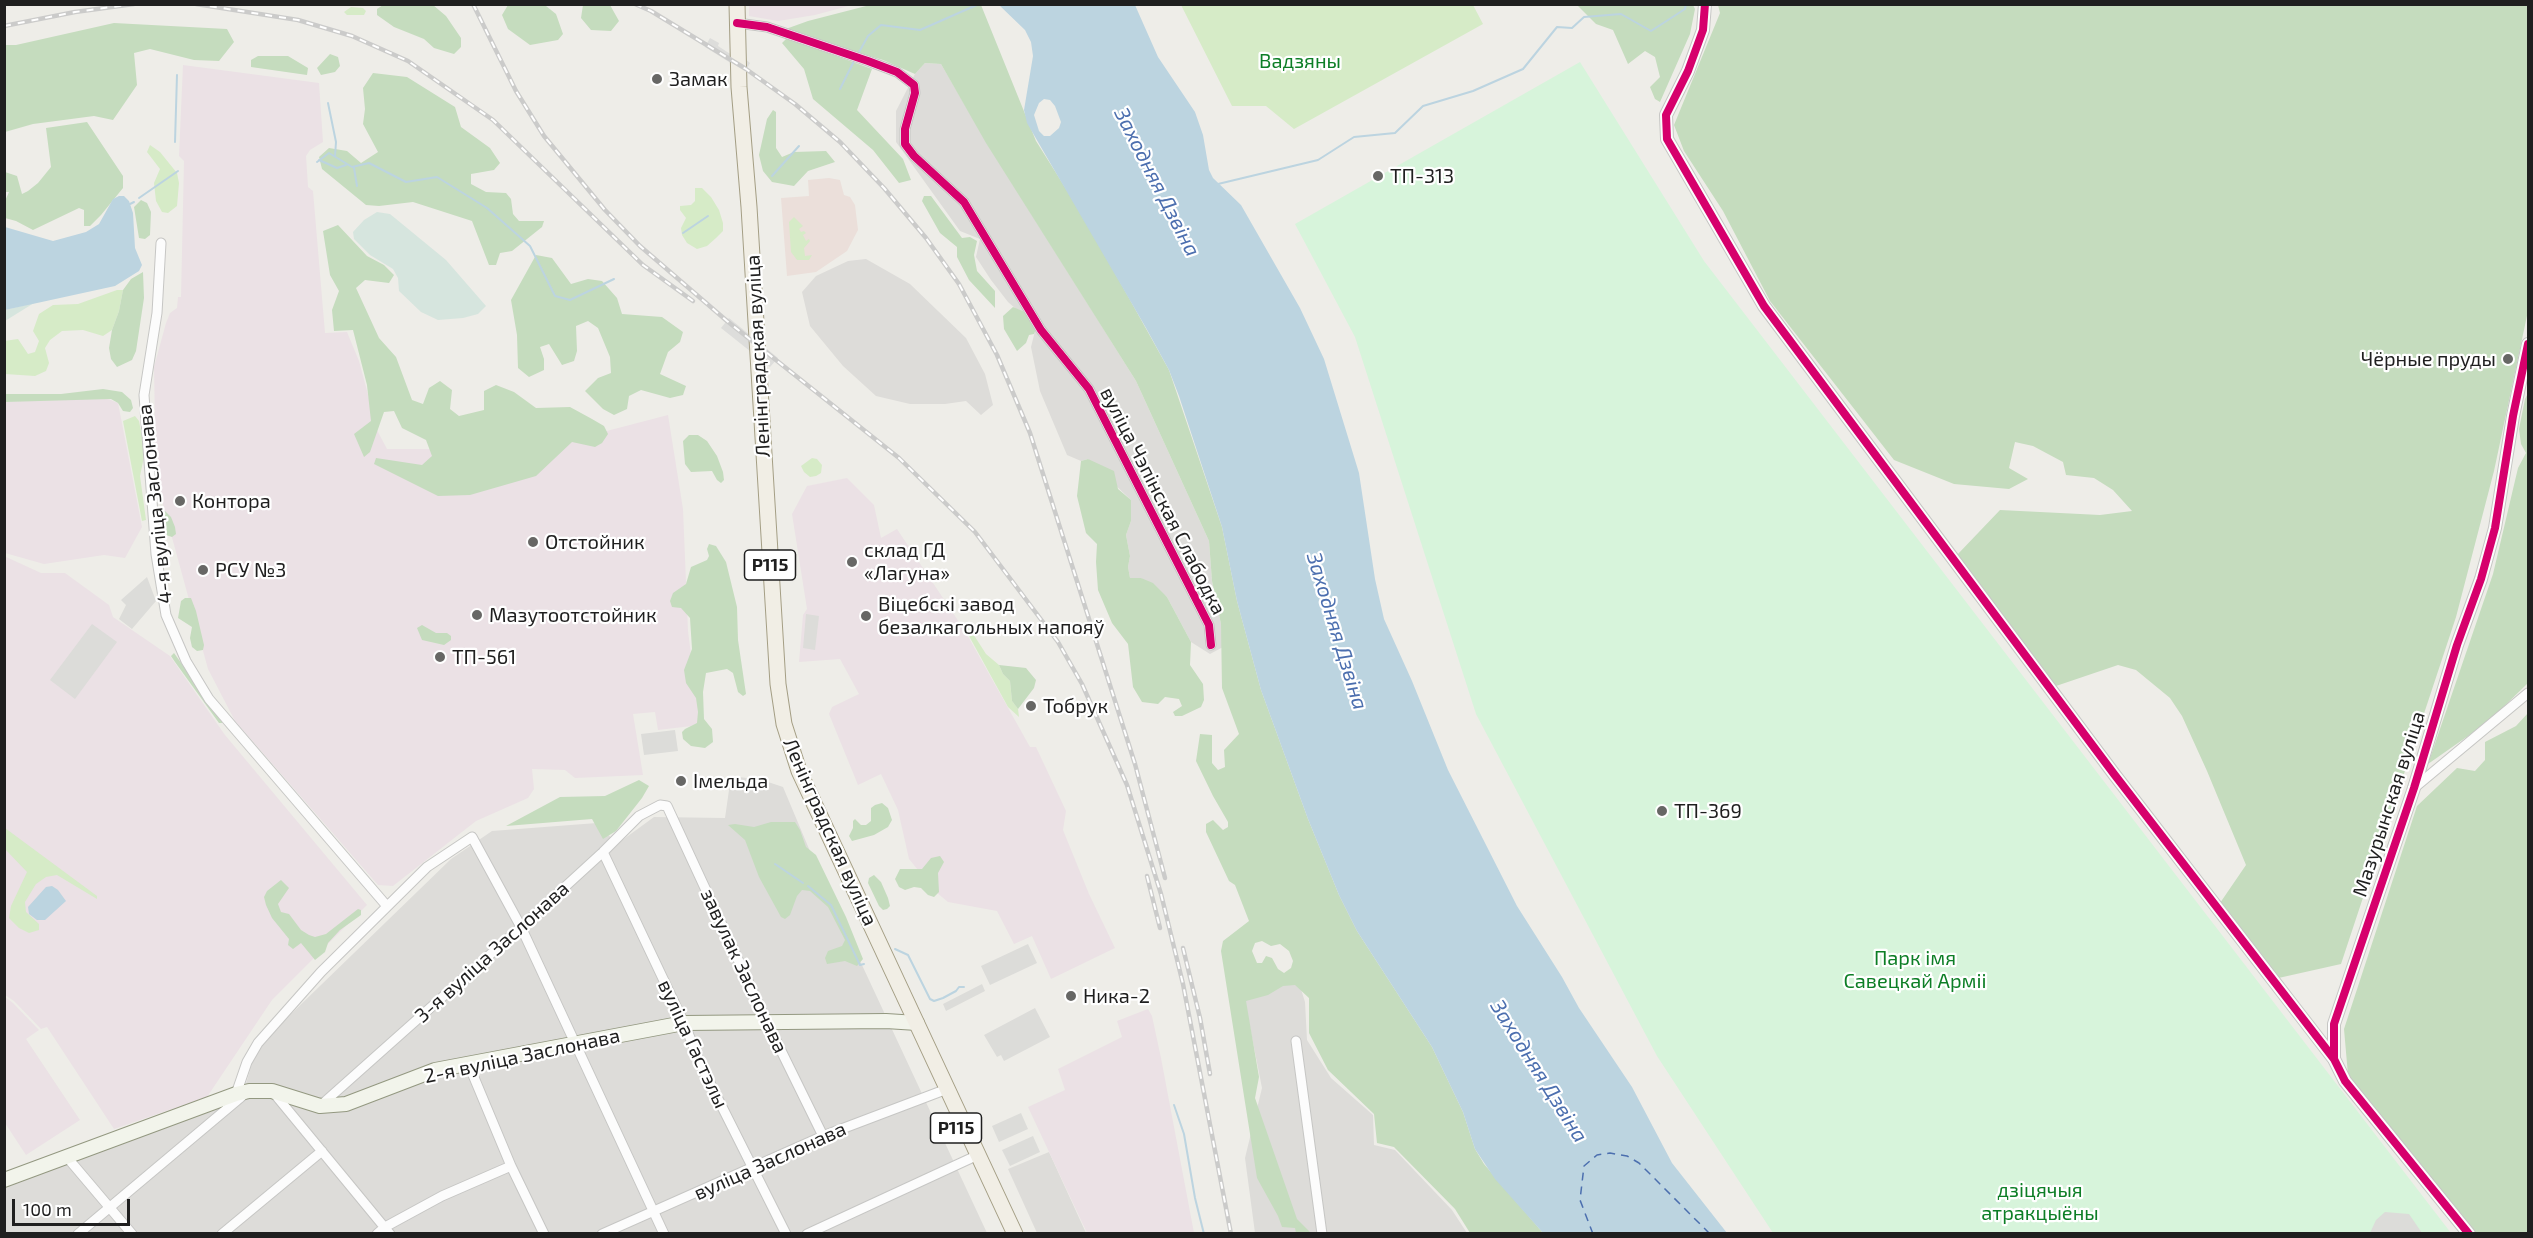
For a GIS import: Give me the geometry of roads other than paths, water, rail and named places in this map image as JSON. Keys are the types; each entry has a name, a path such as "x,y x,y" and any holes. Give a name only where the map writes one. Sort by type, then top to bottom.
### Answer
{"main road":[{"name":"Ленінградская вуліца","path":"727,4 745,214 770,686 785,747 795,772 974,1157 1006,1233"},
{"name":"Ленінградская вуліца","path":"736,4 740,163"},
{"name":"2-я вуліца Заслонава","path":"4,1180 242,1092 272,1091 320,1106 346,1104 435,1071 468,1063 684,1023 912,1022"},
{"name":"Ленінградская вуліца","path":"974,1157 1015,1233"}],"street":[{"path":"1705,4 1703,30 1688,72 1666,115 1667,139 1764,306 2114,774 2334,1059"},
{"name":"вуліца Чэпінская Слабодка","path":"737,23 767,27 897,72 914,85 915,93 905,129 905,144 914,156 964,202 1041,330 1089,388 1209,625 1211,645"},
{"name":"4-я вуліца Заслонава","path":"161,243 158,313 144,395 156,554 166,615 186,661 209,699 386,905"},
{"name":"Мазурынская вуліца","path":"2469,1233 2345,1081 2334,1059 2334,1024 2414,788 2457,645 2481,579 2495,528 2513,416 2529,344"},
{"path":"2414,788 2529,693"},
{"name":"3-я вуліца Заслонава","path":"320,1106 603,852 639,816 652,808 667,806"},
{"name":"завулак Заслонава","path":"667,806 767,1022 823,1136"},
{"path":"78,1233 242,1092 248,1062 258,1043 321,972 386,905 427,867 472,837 520,927 664,1233"},
{"name":"вуліца Гастэлы","path":"603,852 684,1023 701,1065 786,1233"},
{"path":"2308,1027 2321,1028 2334,1024"},
{"path":"1296,1041 1322,1233"},
{"path":"468,1063 512,1166 544,1233"},
{"name":"вуліца Заслонава","path":"602,1233 823,1136 943,1090"},
{"path":"272,1091 322,1150 384,1231 442,1196 512,1166"},
{"path":"222,1233 322,1150"},
{"path":"66,1156 132,1233"},
{"path":"807,1233 974,1157"}],"water":[{"name":"Заходняя Дзвіна","path":"999,5 1135,5 1158,57 1195,112 1213,178 1241,205 1300,308 1324,359 1359,473 1375,579 1384,619 1448,770 1517,906 1579,1008 1632,1087 1672,1163 1727,1233 1543,1233 1495,1179 1475,1149 1463,1112 1432,1047 1357,931 1339,895 1308,819 1261,690 1237,601 1222,527 1169,370 1027,123 1024,110 1033,56 1031,42 1025,30","holes":["1044,99 1050,100 1061,122 1059,128 1050,136 1044,136 1039,131 1034,115 1039,103"]},
{"path":"124,196 129,201 133,213 135,248 142,265 139,271 115,286 5,310 5,227 53,241 86,232 99,224 113,199"},
{"path":"52,886 66,901 45,920 37,920 29,914 28,907 46,887"}],"waterway":[{"path":"858,54 868,36 881,25 920,30 979,4"},
{"path":"1218,184 1318,160 1354,137 1395,133 1423,106 1473,91 1523,69 1557,27 1572,28 1584,17 1621,14 1651,31 1685,9 1686,4"},
{"path":"840,89 855,59"},
{"path":"175,142 177,75"},
{"path":"328,103 336,142 335,156"},
{"path":"772,176 799,146"},
{"path":"317,162 329,153 352,167 369,163 406,182 437,177 487,208 530,246 555,296 570,300 614,279"},
{"path":"319,160 337,168 346,165"},
{"path":"354,168 357,186"},
{"path":"139,198 178,171"},
{"path":"130,204 134,202"},
{"path":"683,233 708,216"},
{"path":"775,864 803,883"},
{"path":"808,886 831,905 860,965 864,964"},
{"path":"895,949 908,955 930,999 934,1001 943,998 959,987 964,987"},
{"path":"1174,1105 1184,1134 1204,1234"}],"railway":[{"path":"4,26 75,12 134,4"},
{"path":"196,4 298,20 352,36 408,61 493,120 643,265 693,301"},
{"path":"473,4 516,91 544,136 605,210 640,246 727,321 899,458 975,532 1058,642 1082,684 1127,785 1161,894 1183,984 1231,1234"},
{"path":"635,4 651,11 746,69 795,104 840,142 884,188 926,238 959,284 997,355 1030,433 1135,764 1165,878"},
{"path":"1147,876 1160,928"},
{"path":"1183,948 1200,1018 1210,1074"}],"place":[{"name":"Замак","path":"657,79"},
{"name":"ТП-313","path":"1378,176"},
{"name":"Чёрные пруды","path":"2508,359"},
{"name":"Контора","path":"180,501"},
{"name":"Отстойник","path":"533,542"},
{"name":"склад ГД «Лагуна»","path":"852,562"},
{"name":"РСУ №3","path":"203,570"},
{"name":"Мазутоотстойник","path":"477,615"},
{"name":"Віцебскі завод безалкагольных напояў","path":"866,616"},
{"name":"ТП-561","path":"440,657"},
{"name":"Тобрук","path":"1031,706"},
{"name":"Імельда","path":"681,781"},
{"name":"ТП-369","path":"1662,811"},
{"name":"Ника-2","path":"1071,996"}],"park label":[{"name":"Вадзяны","path":"1300,61"},
{"name":"Парк імя Савецкай Арміі","path":"1915,970"},
{"name":"дзіцячыя атракцыёны","path":"2040,1202"}]}
